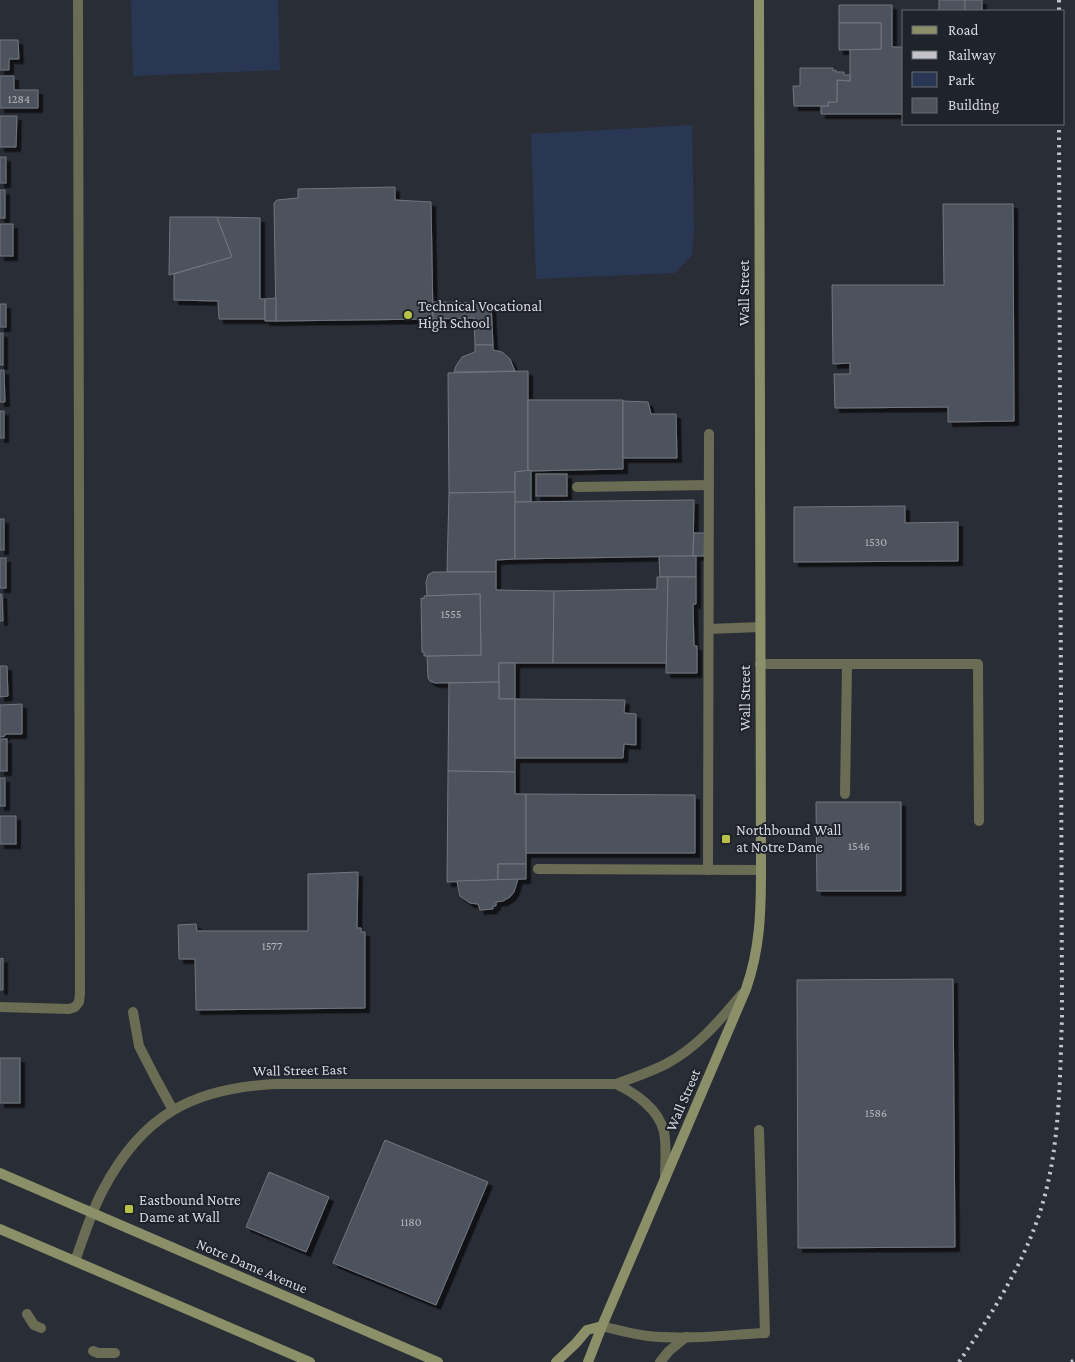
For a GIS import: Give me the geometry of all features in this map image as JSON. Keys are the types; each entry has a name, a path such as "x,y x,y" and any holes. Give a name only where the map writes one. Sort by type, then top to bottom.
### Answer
{"main road":[{"name":"Wall Street","path":"588,1362 746,989 757,953 760,931 759,0"},
{"name":"Notre Dame Avenue","path":"0,1173 438,1362"},
{"path":"0,1229 310,1362"},
{"path":"556,1362 576,1343 586,1330 602,1326"}],"street":[{"path":"0,1007 69,1009 75,1007 80,993 78,0"},
{"path":"708,870 709,434"},
{"path":"577,488 709,485"},
{"path":"709,629 760,627"},
{"path":"760,664 978,664 979,821"},
{"path":"845,794 848,665"},
{"path":"538,869 761,870"},
{"path":"616,1084 655,1069 687,1051 711,1031 746,989"},
{"path":"133,1012 139,1046 174,1110"},
{"name":"Wall Street East","path":"75,1261 92,1213 103,1190 125,1155 140,1137 157,1121 174,1110 194,1100 218,1092 246,1086 276,1084 616,1084"},
{"path":"616,1084 639,1097 652,1110 661,1124 664,1132 665,1179"},
{"path":"602,1326 649,1336 686,1337 765,1334 759,1130"},
{"path":"28,1314 34,1325 41,1328"},
{"path":"660,1362 686,1337"},
{"path":"93,1351 98,1353 115,1353"}],"green space":[{"path":"131,0 278,0 280,70 133,76"},
{"path":"692,125 694,231 692,255 675,273 536,279 531,134"}],"building":[{"path":"939,0 965,0 965,10 939,10"},
{"path":"965,0 982,0 982,10 965,10"},
{"path":"839,5 892,5 892,47 902,47 902,114 821,114 821,106 828,106 828,102 837,102 837,80 850,81 850,49 881,49 881,23 839,23"},
{"path":"839,23 881,23 881,49 839,50"},
{"path":"0,40 18,40 19,59 9,59 9,70 0,70"},
{"path":"800,68 833,68 833,71 836,70 836,72 844,72 844,75 850,75 850,81 837,80 837,102 828,102 828,106 794,106 793,86 800,86"},
{"path":"0,76 14,76 14,90 38,90 38,108 0,108"},
{"path":"0,116 17,116 16,147 0,147"},
{"path":"0,157 6,157 6,183 0,183"},
{"path":"395,187 395,200 431,202 433,319 276,321 274,203 277,200 298,198 298,189"},
{"path":"0,190 5,190 5,218 0,218"},
{"path":"943,204 1013,204 1014,421 948,422 948,407 835,408 834,374 850,374 850,363 833,364 832,285 944,285"},
{"path":"170,217 217,217 232,257 169,275"},
{"path":"217,217 260,218 260,299 265,299 265,319 219,319 218,301 174,300 174,274 232,257"},
{"path":"0,224 13,224 13,256 0,256"},
{"path":"276,298 276,321 265,321 265,299"},
{"path":"433,302 491,303 493,345 475,345 474,318 433,319"},
{"path":"0,304 6,304 6,327 0,327"},
{"path":"0,333 3,333 3,365 0,365"},
{"path":"475,345 493,345 493,350 502,352 510,359 515,371 454,372 462,357 475,352"},
{"path":"0,370 4,370 5,402 0,402"},
{"path":"528,371 528,471 515,472 515,492 449,493 448,373"},
{"path":"528,400 623,400 623,469 528,471"},
{"path":"623,401 648,402 651,414 676,414 677,458 623,458"},
{"path":"0,411 4,411 4,438 0,438"},
{"path":"531,470 531,502 515,502 515,472"},
{"path":"536,474 567,474 567,496 536,496"},
{"path":"515,492 515,559 496,560 496,572 447,572 449,493"},
{"path":"694,500 693,556 515,559 515,502"},
{"path":"905,506 905,523 958,522 958,561 794,562 794,507"},
{"path":"0,519 4,519 4,550 0,550"},
{"path":"694,533 705,533 704,556 693,556"},
{"path":"659,556 696,556 696,577 660,577"},
{"path":"0,558 6,558 6,588 0,588"},
{"path":"433,572 496,572 496,590 554,591 553,663 499,663 499,682 435,683 430,681 428,678 427,656 481,655 480,594 427,596 426,582 428,575"},
{"path":"657,577 668,577 667,663 553,663 554,591 657,589"},
{"path":"668,577 696,577 696,604 693,604 694,646 697,646 697,673 666,673"},
{"path":"0,594 2,594 3,621 0,621"},
{"path":"480,594 481,655 424,656 424,652 422,652 421,598 424,599 424,596"},
{"path":"499,663 515,663 515,699 499,699"},
{"path":"0,666 7,666 8,696 0,697"},
{"path":"499,682 499,699 515,699 515,772 448,771 449,683"},
{"path":"515,699 625,700 624,713 636,714 636,745 624,744 623,758 515,758"},
{"path":"22,704 22,734 5,734 5,736 0,737 0,705"},
{"path":"0,739 7,739 7,771 0,771"},
{"path":"448,771 515,772 515,794 526,794 526,864 498,864 498,880 447,882"},
{"path":"0,778 5,778 5,806 0,806"},
{"path":"526,794 695,795 695,853 526,853"},
{"path":"816,802 901,802 901,891 817,891"},
{"path":"0,816 16,816 16,844 0,844"},
{"path":"498,864 526,864 526,879 498,880"},
{"path":"358,872 357,928 361,928 361,932 365,932 365,1008 196,1010 195,959 179,959 178,925 196,924 197,931 308,931 308,874"},
{"path":"518,879 514,892 510,897 496,902 496,906 493,906 493,909 480,910 478,904 470,903 460,896 457,881"},
{"path":"3,958 3,990 0,990 0,959"},
{"path":"953,979 955,1247 798,1248 797,980"},
{"path":"0,1058 20,1058 20,1103 0,1103"},
{"path":"385,1140 488,1182 436,1305 333,1263"},
{"path":"269,1172 329,1197 306,1252 246,1227"}],"railway":[{"path":"1059,0 1059,10"},
{"path":"959,1362 999,1300 1032,1234 1047,1187 1057,1124 1062,1017 1059,125"},
{"path":"1071,1362 1075,1360"}],"place":[{"name":"Technical Vocational High School","path":"408,315"},
{"name":"Northbound Wall at Notre Dame","path":"726,839"},
{"name":"Eastbound Notre Dame at Wall","path":"129,1209"}]}
